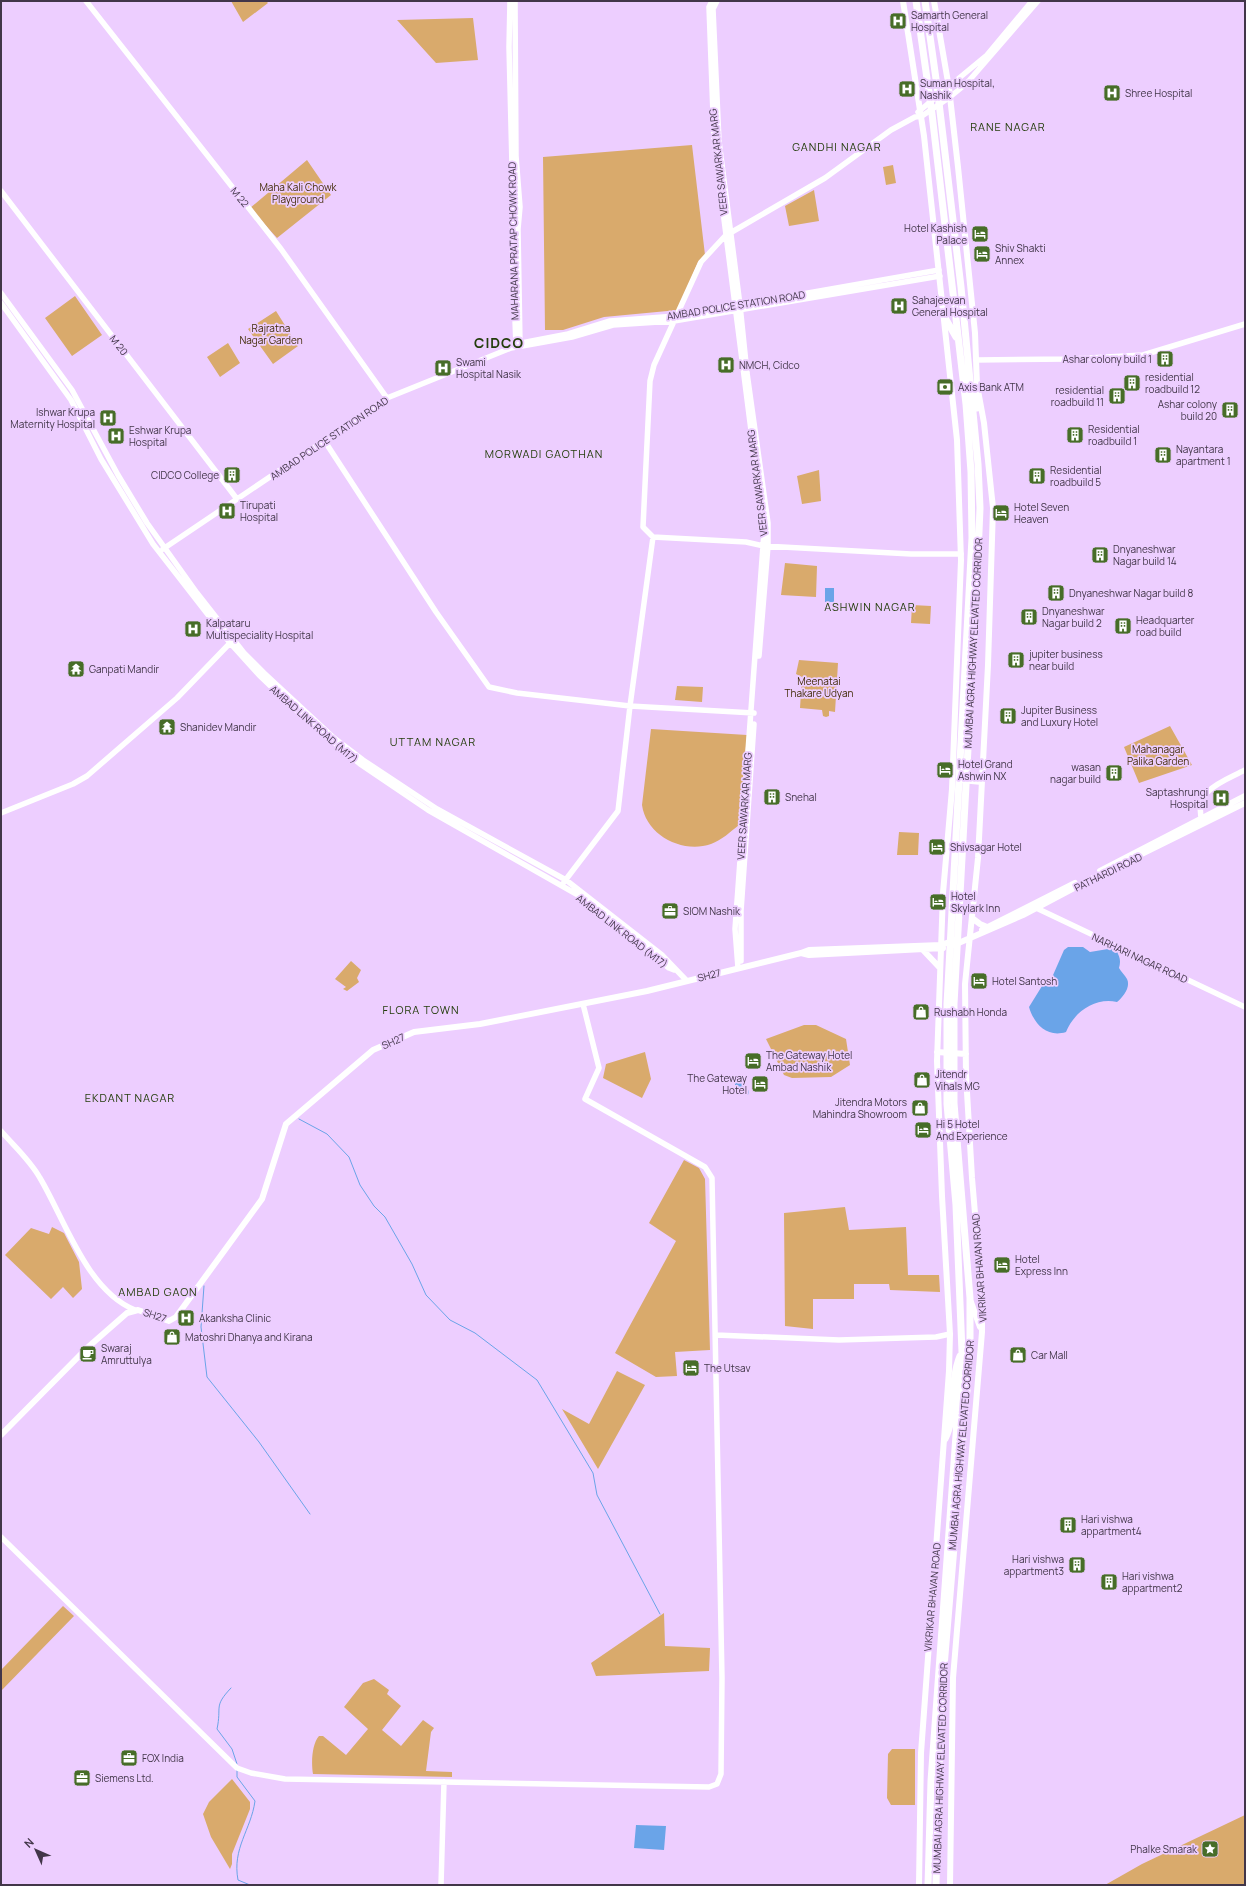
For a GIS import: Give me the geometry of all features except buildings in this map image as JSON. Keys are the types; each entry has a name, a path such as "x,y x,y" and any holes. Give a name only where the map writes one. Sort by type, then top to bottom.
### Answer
{"highway":[{"name":"MUMBAI AGRA HIGHWAY ELEVATED CORRIDOR","path":"916,1 930,96 958,340 971,472 972,538 947,1004 947,1104 970,1298 970,1355 931,1781 928,1885"},
{"name":"MUMBAI AGRA HIGHWAY ELEVATED CORRIDOR","path":"925,1 940,109 975,423 980,508 954,1004 954,1103 959,1203 962,1352 939,1694 936,1885"},
{"path":"944,316 958,340"},
{"path":"975,423 977,418 978,384"},
{"path":"945,1439 949,1431 956,1367 962,1352"}],"main road":[{"name":"VIKRIKAR BHAVAN ROAD","path":"903,1 922,116 944,316 957,440 961,554 952,779 941,947 937,1052 942,1196 950,1334 945,1439 921,1753 919,1885"},
{"name":"VIKRIKAR BHAVAN ROAD","path":"934,1 949,88 967,250 978,384 984,423 993,508 988,664 982,782 972,918 965,984 966,1054 972,1178 982,1296 982,1332 953,1678 950,1885"},
{"path":"952,779 982,782"},
{"path":"970,937 987,927 1033,907 1202,821 1245,796"},
{"path":"1202,821 1245,803"},
{"name":"SH27","path":"1,1435 88,1348 127,1313 136,1310 169,1321 176,1317 262,1199 286,1124 373,1050 414,1032 480,1024 647,991 686,980 801,953 809,955 923,950 941,947 970,937 1033,907"},
{"path":"972,918 987,927"},
{"path":"801,953 809,950 941,947"},
{"path":"923,950 940,968"},
{"path":"937,1052 966,1054"},
{"path":"970,1298 982,1332"}],"street":[{"name":"M 22","path":"86,1 281,249 387,398"},
{"name":"MAHARANA PRATAP CHOWK ROAD","path":"510,1 516,346"},
{"name":"MAHARANA PRATAP CHOWK ROAD","path":"514,1 516,156 520,206 518,229 516,346"},
{"name":"VEER SAWARKAR MARG","path":"712,1 709,7 712,109 738,308 766,546 752,713 740,911 739,967"},
{"name":"VEER SAWARKAR MARG","path":"717,1 713,9 717,109 728,235"},
{"path":"915,117 920,108 949,88 987,55 1032,1"},
{"path":"961,554 911,554 766,546 746,542 653,537 643,527 650,381 654,365 701,262 728,235 825,178 891,130 915,117 922,116 950,97 972,78 1038,1"},
{"name":"M 20","path":"1,191 237,499"},
{"name":"AMBAD POLICE STATION ROAD","path":"159,552 387,398 516,346 568,334 610,321 675,319 939,273"},
{"name":"AMBAD LINK ROAD (M17)","path":"1,293 72,390 124,486 147,523 232,641"},
{"name":"AMBAD LINK ROAD (M17)","path":"1,303 71,400 101,459 159,552 192,596 282,698 337,746 414,798 578,896 669,968 677,971"},
{"path":"976,360 1070,359 1143,355 1245,324"},
{"path":"324,440 436,612 489,687 517,693 630,706 752,713"},
{"path":"561,886 618,810 630,706 653,537"},
{"path":"1,813 87,776 177,698 232,641"},
{"path":"1202,821 1200,806 1205,794 1210,789 1245,770"},
{"name":"AMBAD LINK ROAD (M17)","path":"414,798 566,880 662,955 677,971"},
{"name":"NARHARI NAGAR ROAD","path":"1033,907 1245,1007"},
{"path":"677,971 686,980"},
{"path":"1,1537 237,1768 251,1774 284,1779 709,1788 717,1784 721,1774 722,1678 712,1178 710,1172 705,1167 586,1099 600,1068 583,1004"},
{"path":"1,1131 40,1178 87,1266 109,1292 123,1305 127,1313"},
{"path":"123,1305 136,1310"},
{"path":"716,1335 839,1340 936,1337 950,1334"},
{"path":"441,1885 444,1782"}],"green space":[{"path":"231,1 266,1 268,3 243,22"},
{"path":"473,18 478,60 436,63 397,20"},
{"path":"692,145 705,255 698,262 678,310 604,317 563,330 545,330 543,157"},
{"name":"Maha Kali Chowk Playground","path":"307,160 331,195 277,238 250,208"},
{"path":"893,165 896,183 886,185 883,167"},
{"path":"814,190 819,221 789,226 785,206"},
{"path":"75,296 102,335 72,356 45,318"},
{"name":"Rajratna Nagar Garden","path":"276,311 298,346 273,364 248,329"},
{"path":"228,343 240,363 220,377 207,357"},
{"path":"819,470 821,501 802,504 797,476"},
{"path":"785,563 817,566 816,597 781,595"},
{"path":"912,605 931,606 930,624 911,623"},
{"name":"Meenatai Thakare Udyan","path":"799,660 838,663 835,712 829,711 829,716 823,716 822,710 800,708 802,677 796,674"},
{"path":"677,686 703,687 702,702 675,700"},
{"name":"Mahanagar Palika Garden","path":"1170,726 1192,765 1139,783 1124,747"},
{"path":"651,729 747,735 739,825 722,838 711,844 689,846 677,844 667,840 650,825 645,816 642,805"},
{"path":"899,832 919,833 918,855 897,855"},
{"path":"351,961 361,970 357,978 359,982 347,991 343,989 346,987 335,979"},
{"path":"804,1025 816,1025 846,1039 850,1065 831,1077 792,1078 784,1075 766,1039"},
{"path":"645,1052 651,1079 642,1098 603,1078 606,1064"},
{"path":"684,1160 699,1168 705,1179 710,1350 675,1352 677,1376 656,1377 615,1353 676,1241 649,1223"},
{"path":"845,1207 849,1230 906,1227 908,1275 939,1275 940,1292 890,1290 889,1284 854,1284 854,1299 813,1299 813,1329 785,1326 784,1213"},
{"path":"52,1227 64,1233 79,1262 82,1289 73,1298 63,1287 51,1299 5,1255 31,1228 49,1234"},
{"path":"617,1371 645,1385 598,1469 562,1409 589,1424"},
{"path":"63,1606 74,1616 1,1691 1,1670"},
{"path":"664,1613 665,1646 710,1648 709,1671 596,1676 591,1663"},
{"path":"374,1679 389,1690 387,1694 401,1706 382,1730 401,1746 423,1720 434,1728 431,1732 426,1771 452,1772 452,1777 313,1774 313,1754 315,1744 319,1736 323,1736 346,1755 368,1729 344,1707 363,1683"},
{"path":"892,1749 915,1749 915,1805 891,1805 887,1798 888,1754"},
{"path":"232,1779 250,1802 250,1809 232,1854 232,1864 230,1869 211,1837 203,1814 209,1802"},
{"name":"Phalke Smarak","path":"1245,1815 1245,1885 1105,1885 1142,1864"}],"water":[{"path":"825,588 834,588 834,602 825,602"},
{"path":"1068,947 1083,947 1090,952 1108,949 1116,950 1120,959 1119,968 1127,979 1128,985 1124,995 1117,1002 1109,1001 1093,1004 1080,1012 1074,1018 1066,1032 1053,1033 1042,1028 1038,1024 1029,1007 1042,986 1050,982 1064,950"},
{"path":"739,1081 746,1086 748,1095 738,1092 735,1087 735,1082"},
{"path":"636,1825 666,1826 664,1850 634,1848"}],"waterway":[{"path":"299,1119 327,1134 349,1157 360,1185 374,1206 385,1217 412,1264 426,1295 450,1320 475,1333 537,1380 593,1473 597,1495 660,1614"},
{"path":"204,1286 201,1327 207,1377 259,1442 310,1514"},
{"path":"231,1688 225,1694 220,1703 217,1729 232,1749 237,1764"},
{"path":"237,1770 237,1777 255,1801 240,1849 237,1869 238,1880 250,1885"}],"place":[{"name":"Samarth General Hospital","path":"898,21"},
{"name":"Suman Hospital, Nashik","path":"907,89"},
{"name":"Shree Hospital","path":"1112,93"},
{"name":"Hotel Kashish Palace","path":"980,234"},
{"name":"Shiv Shakti Annex","path":"982,254"},
{"name":"Sahajeevan General Hospital","path":"899,306"},
{"name":"Ashar colony build 1","path":"1165,359"},
{"name":"NMCH, Cidco","path":"726,365"},
{"name":"Swami Hospital Nasik","path":"443,368"},
{"name":"residential roadbuild 12","path":"1132,383"},
{"name":"Axis Bank ATM","path":"945,387"},
{"name":"residential roadbuild 11","path":"1117,396"},
{"name":"Ashar colony build 20","path":"1230,410"},
{"name":"Ishwar Krupa Maternity Hospital","path":"108,418"},
{"name":"Residential roadbuild 1","path":"1075,435"},
{"name":"Eshwar Krupa Hospital","path":"116,436"},
{"name":"Nayantara apartment 1","path":"1163,455"},
{"name":"CIDCO College","path":"232,475"},
{"name":"Residential roadbuild 5","path":"1037,476"},
{"name":"Tirupati Hospital","path":"227,511"},
{"name":"Hotel Seven Heaven","path":"1001,513"},
{"name":"Dnyaneshwar Nagar build 14","path":"1100,555"},
{"name":"Dnyaneshwar Nagar build 8","path":"1056,593"},
{"name":"Dnyaneshwar Nagar build 2","path":"1029,617"},
{"name":"Headquarter road build","path":"1123,626"},
{"name":"Kalpataru Multispeciality Hospital","path":"193,629"},
{"name":"jupiter business near build","path":"1016,660"},
{"name":"Ganpati Mandir","path":"76,669"},
{"name":"Jupiter Business and Luxury Hotel","path":"1008,716"},
{"name":"Shanidev Mandir","path":"167,727"},
{"name":"Hotel Grand Ashwin NX","path":"945,770"},
{"name":"wasan nagar build","path":"1114,773"},
{"name":"Snehal","path":"772,797"},
{"name":"Saptashrungi Hospital","path":"1221,798"},
{"name":"Shivsagar Hotel","path":"937,847"},
{"name":"Hotel Skylark Inn","path":"938,902"},
{"name":"SIOM Nashik","path":"670,911"},
{"name":"Hotel Santosh","path":"979,981"},
{"name":"Rushabh Honda","path":"921,1012"},
{"name":"The Gateway Hotel Ambad Nashik","path":"753,1061"},
{"name":"Jitendr Vihals MG","path":"922,1080"},
{"name":"The Gateway Hotel","path":"760,1084"},
{"name":"Jitendra Motors Mahindra Showroom","path":"920,1108"},
{"name":"Hi 5 Hotel And Experience","path":"923,1130"},
{"name":"Hotel Express Inn","path":"1002,1265"},
{"name":"Akanksha Clinic","path":"186,1318"},
{"name":"Matoshri Dhanya and Kirana","path":"172,1337"},
{"name":"Swaraj Amruttulya","path":"88,1354"},
{"name":"Car Mall","path":"1018,1355"},
{"name":"The Utsav","path":"691,1368"},
{"name":"Hari vishwa appartment4","path":"1068,1525"},
{"name":"Hari vishwa appartment3","path":"1077,1565"},
{"name":"Hari vishwa appartment2","path":"1109,1582"},
{"name":"FOX India","path":"129,1758"},
{"name":"Siemens Ltd.","path":"82,1778"},
{"name":"Phalke Smarak","path":"1210,1849"}],"district":[{"name":"RANE NAGAR","path":"1008,127"},
{"name":"GANDHI NAGAR","path":"837,147"},
{"name":"CIDCO","path":"499,343"},
{"name":"MORWADI GAOTHAN","path":"544,454"},
{"name":"ASHWIN NAGAR","path":"870,607"},
{"name":"UTTAM NAGAR","path":"433,742"},
{"name":"FLORA TOWN","path":"421,1010"},
{"name":"EKDANT NAGAR","path":"130,1098"},
{"name":"AMBAD GAON","path":"158,1292"}]}
